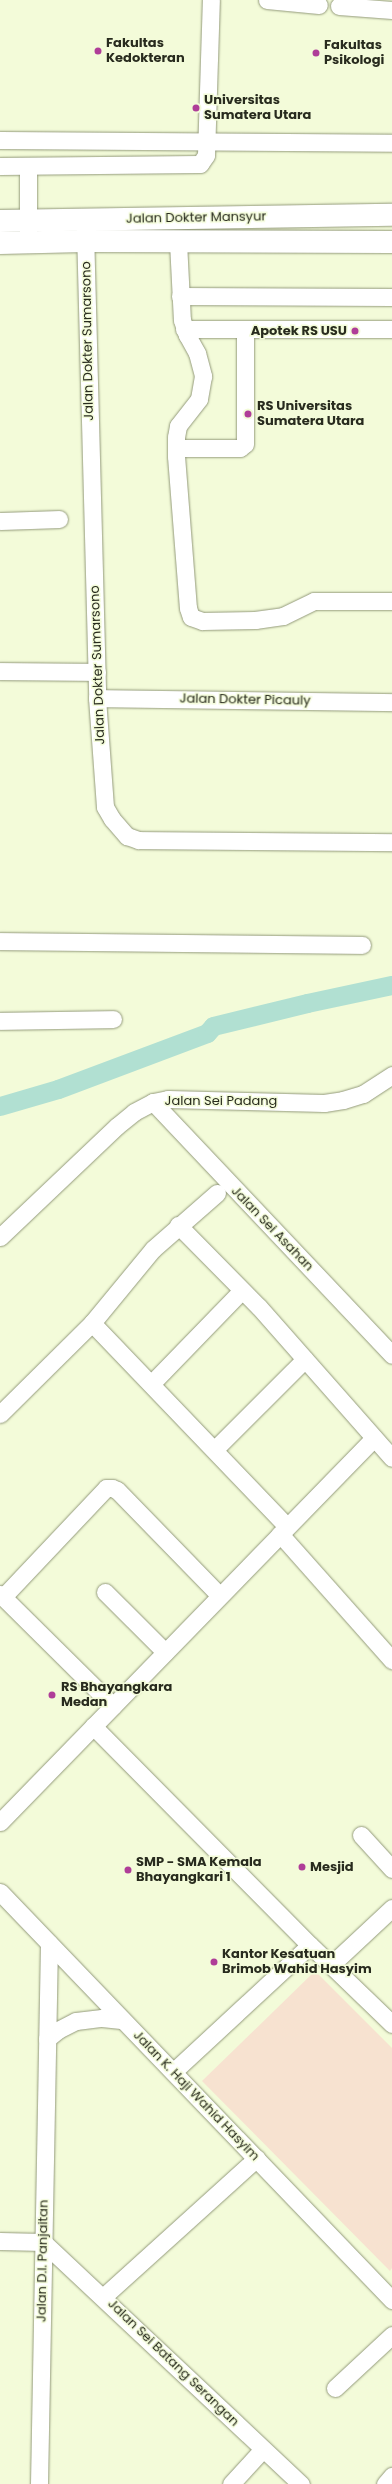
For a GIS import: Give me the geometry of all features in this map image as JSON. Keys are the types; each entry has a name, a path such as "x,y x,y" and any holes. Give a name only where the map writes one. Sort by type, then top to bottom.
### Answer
{"main road":[{"name":"Jalan Dokter Mansyur","path":"0,243 28,243 85,231 392,215"},
{"name":"Jalan Dokter Mansyur","path":"0,221 28,221 85,231 178,242 392,242"}],"street":[{"path":"0,166 200,164 206,155 207,143 211,0"},
{"path":"268,0 319,5"},
{"path":"339,6 392,10"},
{"path":"0,140 207,143 392,143"},
{"path":"28,166 28,243"},
{"name":"Jalan Dokter Sumarsono","path":"85,231 96,672 105,806 112,819 127,836 138,840 392,842"},
{"path":"178,242 180,296 184,329 197,353 203,376 203,385 196,404 178,426 176,448 188,608 191,617 202,621 255,620 284,616 314,601 392,601"},
{"path":"180,296 392,297"},
{"path":"184,329 392,329"},
{"path":"176,448 240,448 245,444 245,329"},
{"path":"0,521 59,519"},
{"path":"0,671 96,672"},
{"name":"Jalan Dokter Picauly","path":"97,698 392,702"},
{"path":"0,941 362,945"},
{"path":"0,1021 113,1019"},
{"name":"Jalan Sei Padang","path":"0,1237 117,1126 134,1112 153,1102 168,1099 324,1103 343,1100 363,1094 392,1075"},
{"name":"Jalan Sei Asahan","path":"153,1102 392,1355"},
{"path":"0,1414 92,1323 153,1249 178,1225 217,1192"},
{"path":"178,1225 241,1291 259,1307 392,1458"},
{"path":"152,1383 241,1291"},
{"path":"92,1323 215,1449 392,1660"},
{"path":"215,1449 305,1360"},
{"path":"0,1822 374,1438"},
{"path":"113,1706 1,1596 106,1488 112,1488 219,1596"},
{"path":"106,1592 164,1652"},
{"path":"93,1726 310,1945 332,1964 392,2024"},
{"path":"361,1835 392,1869"},
{"name":"Jalan K. Haji Wahid Hasyim","path":"0,1892 121,2020 174,2071 256,2158 389,2292"},
{"path":"332,1964 392,1908"},
{"name":"Jalan D.I. Panjaitan","path":"39,2484 49,1943"},
{"path":"174,2071 310,1945"},
{"path":"47,2038 58,2030 76,2021 102,2018 121,2020"},
{"path":"103,2297 256,2158"},
{"path":"0,2241 43,2242"},
{"name":"Jalan Sei Batang Serangan","path":"43,2242 301,2484"},
{"path":"335,2388 392,2334"},
{"path":"231,2484 263,2449"},
{"path":"385,2484 392,2476"}],"shaded area":[{"path":"315,1971 392,2048 392,2268 390,2271 202,2081"}],"waterway":[{"path":"0,1106 58,1089 207,1033 213,1026 307,1003 392,985"}],"place":[{"name":"Fakultas Kedokteran","path":"98,51"},
{"name":"Fakultas Psikologi","path":"316,53"},
{"name":"Universitas Sumatera Utara","path":"196,108"},
{"name":"Apotek RS USU","path":"355,331"},
{"name":"RS Universitas Sumatera Utara","path":"248,414"},
{"name":"RS Bhayangkara Medan","path":"52,1695"},
{"name":"Mesjid","path":"302,1867"},
{"name":"SMP - SMA Kemala Bhayangkari 1","path":"128,1870"},
{"name":"Kantor Kesatuan Brimob Wahid Hasyim","path":"214,1962"}]}
